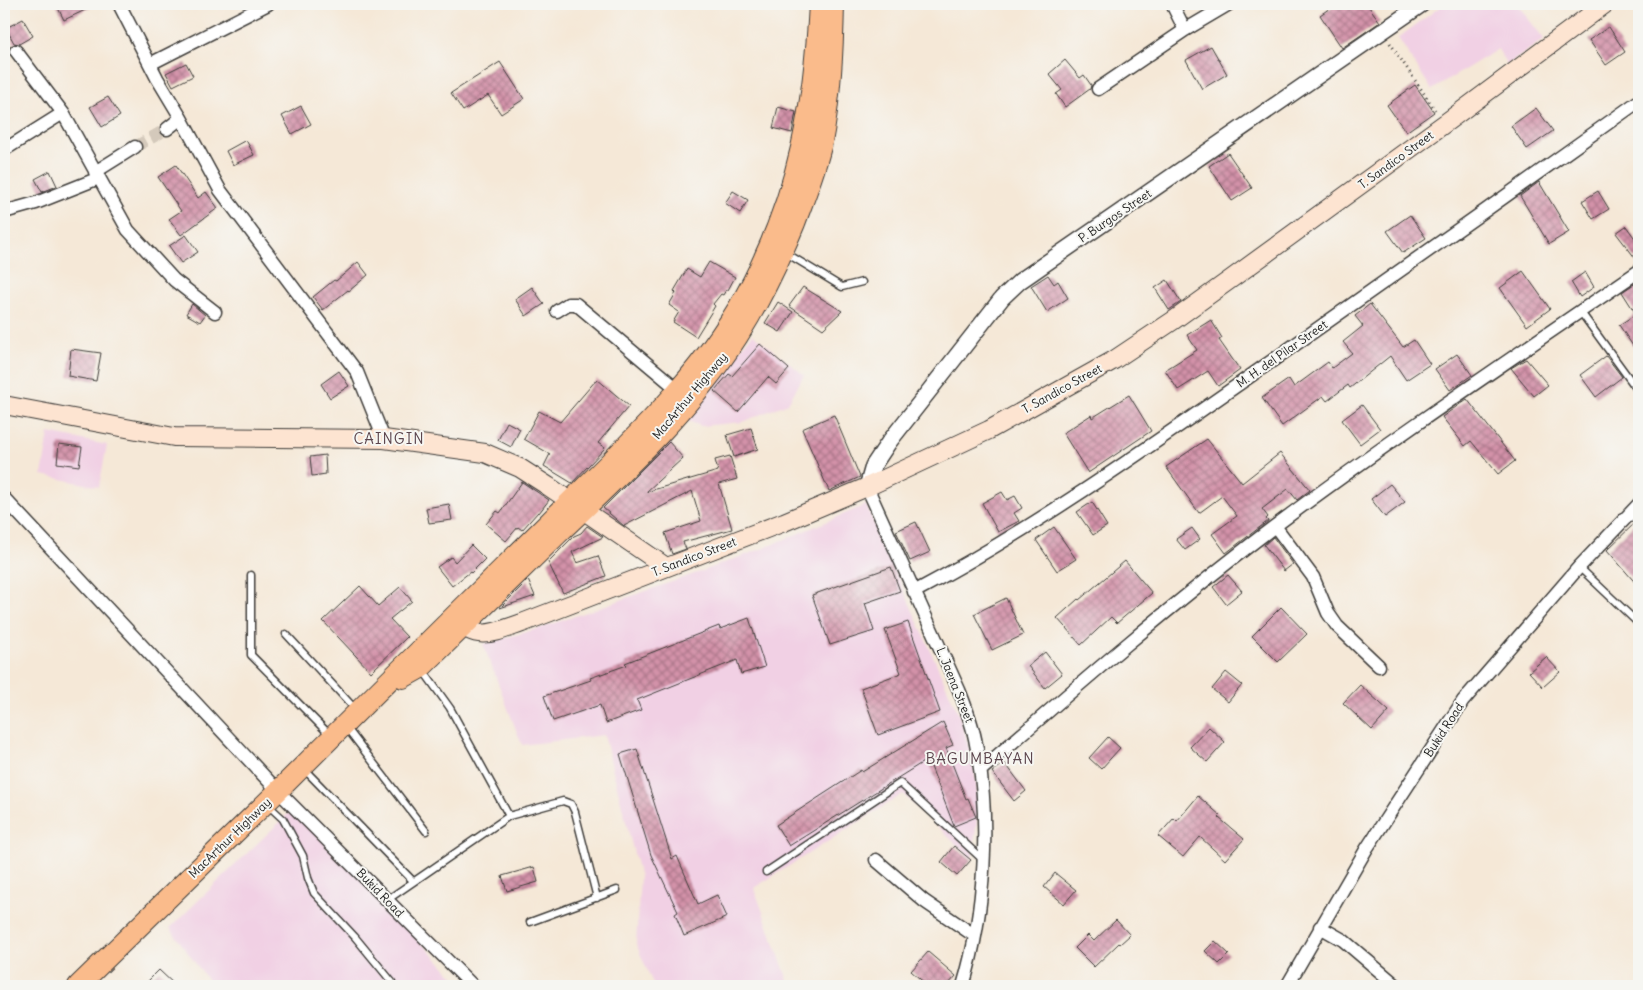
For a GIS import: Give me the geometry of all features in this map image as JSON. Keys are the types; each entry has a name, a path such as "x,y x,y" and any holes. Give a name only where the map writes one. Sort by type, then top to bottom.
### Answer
{"highway":[{"name":"MacArthur Highway","path":"78,986 277,798 301,766 458,622 577,505 640,431 684,395 738,337 752,313 776,248 804,139 815,67 818,4"},
{"name":"MacArthur Highway","path":"776,248 810,182 821,143 831,76 834,4"},
{"name":"MacArthur Highway","path":"382,690 421,668 458,622"}],"main road":[{"name":"T. Sandico Street","path":"458,622 477,634 506,628 784,522 867,487 989,430 1114,360 1174,320 1444,124 1605,4"},
{"path":"4,404 174,437 384,439 485,453 520,468 666,567"}],"street":[{"path":"119,4 220,190 357,372 384,439"},
{"path":"150,64 268,4"},
{"path":"1172,4 1185,30"},
{"path":"1098,89 1185,30 1229,4"},
{"name":"P. Burgos Street","path":"867,487 873,466 889,442 1002,298 1020,281 1422,4"},
{"path":"16,52 63,113 128,230 174,280 215,312"},
{"name":"M. H. del Pilar Street","path":"914,592 970,562 1071,500 1295,345 1639,101"},
{"path":"4,150 63,113"},
{"path":"167,128 181,118"},
{"path":"4,212 36,203 97,175 136,147"},
{"path":"981,770 1099,666 1276,526 1432,413 1639,271"},
{"path":"557,311 568,304 576,304 684,395"},
{"name":"L. Jaena Street","path":"867,487 970,718 981,770 984,860 975,936 964,986"},
{"name":"Bukid Road","path":"4,498 277,798 386,900 473,986"},
{"name":"Bukid Road","path":"1287,986 1367,848 1463,700 1579,567 1639,504"},
{"path":"1276,526 1313,577 1328,613 1337,626 1379,666"},
{"path":"876,860 924,901 975,936"},
{"path":"1320,927 1343,940 1397,986"}],"lane":[{"path":"776,248 842,286 862,282"},
{"path":"1580,311 1639,392"},
{"path":"1579,567 1639,624"},
{"path":"251,575 251,655 345,725"},
{"path":"286,634 345,725 426,831"},
{"path":"421,668 450,708 509,816"},
{"path":"301,766 413,881"},
{"path":"766,872 900,783 984,860"},
{"path":"277,798 283,819 302,856 314,893 355,938 392,982 393,986"},
{"path":"386,900 509,816 563,801 571,804 578,822 597,898"},
{"path":"530,922 617,890"}],"path":[{"path":"1383,32 1444,124"}],"shaded area":[{"path":"1444,4 1517,4 1544,39 1507,65 1498,49 1432,90 1398,38"},
{"path":"753,334 804,375 788,403 743,422 701,426 681,418"},
{"path":"49,433 107,445 99,487 42,475"},
{"path":"866,505 960,717 973,762 979,804 972,859 903,794 754,888 790,986 654,986 636,944 640,877 604,735 522,745 483,644 544,627 700,572 764,548"},
{"path":"293,809 463,986 212,986 170,928"}],"building":[{"path":"56,4 98,4 64,20"},
{"path":"1336,4 1367,4 1380,22 1342,48 1320,15"},
{"path":"23,19 33,36 19,44 14,43 6,28"},
{"path":"1609,27 1625,52 1606,65 1589,40"},
{"path":"1211,46 1227,74 1202,89 1186,60"},
{"path":"1065,60 1080,78 1084,75 1091,85 1090,89 1065,107 1056,94 1062,90 1049,74"},
{"path":"500,62 524,99 501,114 488,95 463,111 451,93"},
{"path":"186,63 193,76 173,86 166,73"},
{"path":"1415,85 1434,112 1406,132 1387,105"},
{"path":"108,97 120,116 102,127 90,107"},
{"path":"301,106 311,124 292,134 282,116"},
{"path":"778,107 796,112 792,133 773,128"},
{"path":"1536,108 1553,131 1527,149 1511,126"},
{"path":"246,140 254,155 233,165 226,151"},
{"path":"1228,153 1252,188 1232,201 1209,166"},
{"path":"176,165 198,198 206,192 218,208 181,235 169,219 181,211 158,177"},
{"path":"50,171 57,186 42,192 35,179"},
{"path":"1539,182 1569,232 1549,244 1520,196"},
{"path":"733,191 748,200 740,213 725,203"},
{"path":"1598,191 1609,209 1593,219 1582,201"},
{"path":"1410,215 1426,238 1403,253 1387,231"},
{"path":"1626,226 1639,244 1639,263 1616,233"},
{"path":"186,235 198,252 181,263 169,246"},
{"path":"358,262 368,275 323,310 313,297"},
{"path":"709,262 735,277 728,290 723,295 721,294 713,304 715,306 696,337 673,322 679,312 669,305 676,293 674,291 687,269 700,277"},
{"path":"1523,271 1550,309 1527,326 1500,288"},
{"path":"1585,272 1594,287 1580,297 1571,282"},
{"path":"1048,275 1054,284 1058,281 1068,298 1047,312 1031,286"},
{"path":"1167,280 1181,302 1169,310 1155,288"},
{"path":"1634,284 1639,293 1639,355 1619,325 1636,314 1622,292"},
{"path":"532,287 544,304 526,316 515,299"},
{"path":"803,287 842,311 823,329 789,306"},
{"path":"778,302 793,312 780,332 765,323"},
{"path":"192,304 205,315 200,322 186,314"},
{"path":"1370,304 1403,347 1414,340 1430,364 1406,380 1390,356 1350,388 1348,385 1327,401 1323,396 1282,426 1262,398 1289,379 1294,387 1328,362 1332,368 1352,353 1343,342 1363,326 1355,316"},
{"path":"1211,320 1222,338 1219,340 1240,370 1218,386 1208,371 1178,390 1165,370 1197,350 1187,335"},
{"path":"760,344 789,369 776,384 768,377 738,412 714,391 729,374 732,376"},
{"path":"71,349 101,353 96,381 68,376"},
{"path":"1457,354 1472,375 1450,390 1435,369"},
{"path":"1606,356 1622,377 1596,397 1580,375"},
{"path":"1526,359 1548,385 1534,396 1511,368"},
{"path":"339,371 349,386 330,398 321,384"},
{"path":"597,379 629,406 598,443 605,448 572,483 544,466 550,454 524,439 539,411 560,422"},
{"path":"1129,395 1151,431 1088,473 1063,433 1091,415 1092,418"},
{"path":"1467,399 1515,461 1498,474 1471,441 1465,446 1442,417"},
{"path":"1362,405 1380,429 1360,444 1342,420"},
{"path":"834,415 860,477 829,491 802,429"},
{"path":"507,422 520,429 511,447 498,440"},
{"path":"751,428 758,449 734,457 727,435"},
{"path":"1207,439 1242,483 1280,453 1310,490 1297,500 1288,489 1262,509 1268,517 1266,519 1268,521 1226,553 1212,534 1237,516 1222,496 1199,513 1166,467"},
{"path":"669,442 683,458 646,492 718,471 715,460 730,456 737,479 719,484 732,529 683,542 686,549 672,554 665,533 701,521 692,491 624,526 603,508"},
{"path":"59,444 82,447 79,466 57,463"},
{"path":"325,455 326,474 312,476 310,457"},
{"path":"522,482 549,500 522,530 518,527 506,541 486,524 497,511 500,513"},
{"path":"1390,484 1405,502 1385,517 1371,499"},
{"path":"1002,492 1007,500 1015,496 1022,508 1014,513 1019,521 998,532 982,503"},
{"path":"1092,502 1107,526 1093,535 1077,512"},
{"path":"449,504 452,520 429,523 426,508"},
{"path":"1639,519 1639,587 1607,550"},
{"path":"916,522 930,552 910,561 896,531"},
{"path":"587,526 603,537 572,552 577,563 598,556 606,576 563,593 548,562"},
{"path":"1054,527 1076,559 1057,571 1036,540"},
{"path":"1192,528 1200,539 1185,550 1176,539"},
{"path":"1273,537 1293,564 1284,571 1264,545"},
{"path":"471,545 485,559 471,573 452,586 437,567 451,557 455,562"},
{"path":"1125,561 1152,593 1117,623 1111,617 1081,645 1057,618"},
{"path":"891,567 900,591 865,603 874,631 830,645 812,595"},
{"path":"1228,575 1242,591 1226,604 1213,587"},
{"path":"528,580 535,596 500,608"},
{"path":"360,586 378,606 400,587 412,601 390,619 407,637 371,672 323,621"},
{"path":"1006,598 1023,635 992,650 974,614"},
{"path":"1281,607 1307,634 1278,662 1252,636"},
{"path":"749,618 765,667 741,674 737,660 637,700 641,710 606,723 600,705 553,721 544,696 591,680 590,678 627,665 625,663 719,626 720,629"},
{"path":"908,622 940,712 878,735 861,688 901,673 885,630"},
{"path":"1045,652 1062,674 1045,688 1028,666"},
{"path":"1546,657 1560,672 1543,687 1529,672"},
{"path":"1226,672 1242,685 1228,702 1212,689"},
{"path":"1360,685 1389,711 1372,730 1343,703"},
{"path":"943,722 953,745 946,748 966,799 968,798 976,817 954,826 928,759 789,846 776,825 861,770 862,772"},
{"path":"1209,727 1225,742 1207,762 1190,747"},
{"path":"1108,737 1120,748 1101,769 1089,758"},
{"path":"637,749 672,859 677,856 698,904 717,895 727,917 684,936 675,914 678,912 651,855 620,754"},
{"path":"1005,763 1026,791 1014,801 992,772"},
{"path":"1198,796 1221,816 1219,818 1244,839 1225,860 1200,837 1183,857 1158,836 1174,818 1177,821"},
{"path":"954,846 971,860 957,876 941,862"},
{"path":"534,867 538,882 507,891 502,876"},
{"path":"1055,873 1076,890 1064,904 1044,887"},
{"path":"1116,920 1130,935 1094,967 1075,948 1088,935 1094,941"},
{"path":"1215,941 1229,954 1219,964 1205,951"},
{"path":"928,952 956,976 947,986 928,986 911,971"},
{"path":"159,970 176,986 143,986"}],"tunnel":[{"path":"135,147 167,129"}],"district":[{"name":"CAINGIN","path":"389,439"},
{"name":"BAGUMBAYAN","path":"980,759"}]}
